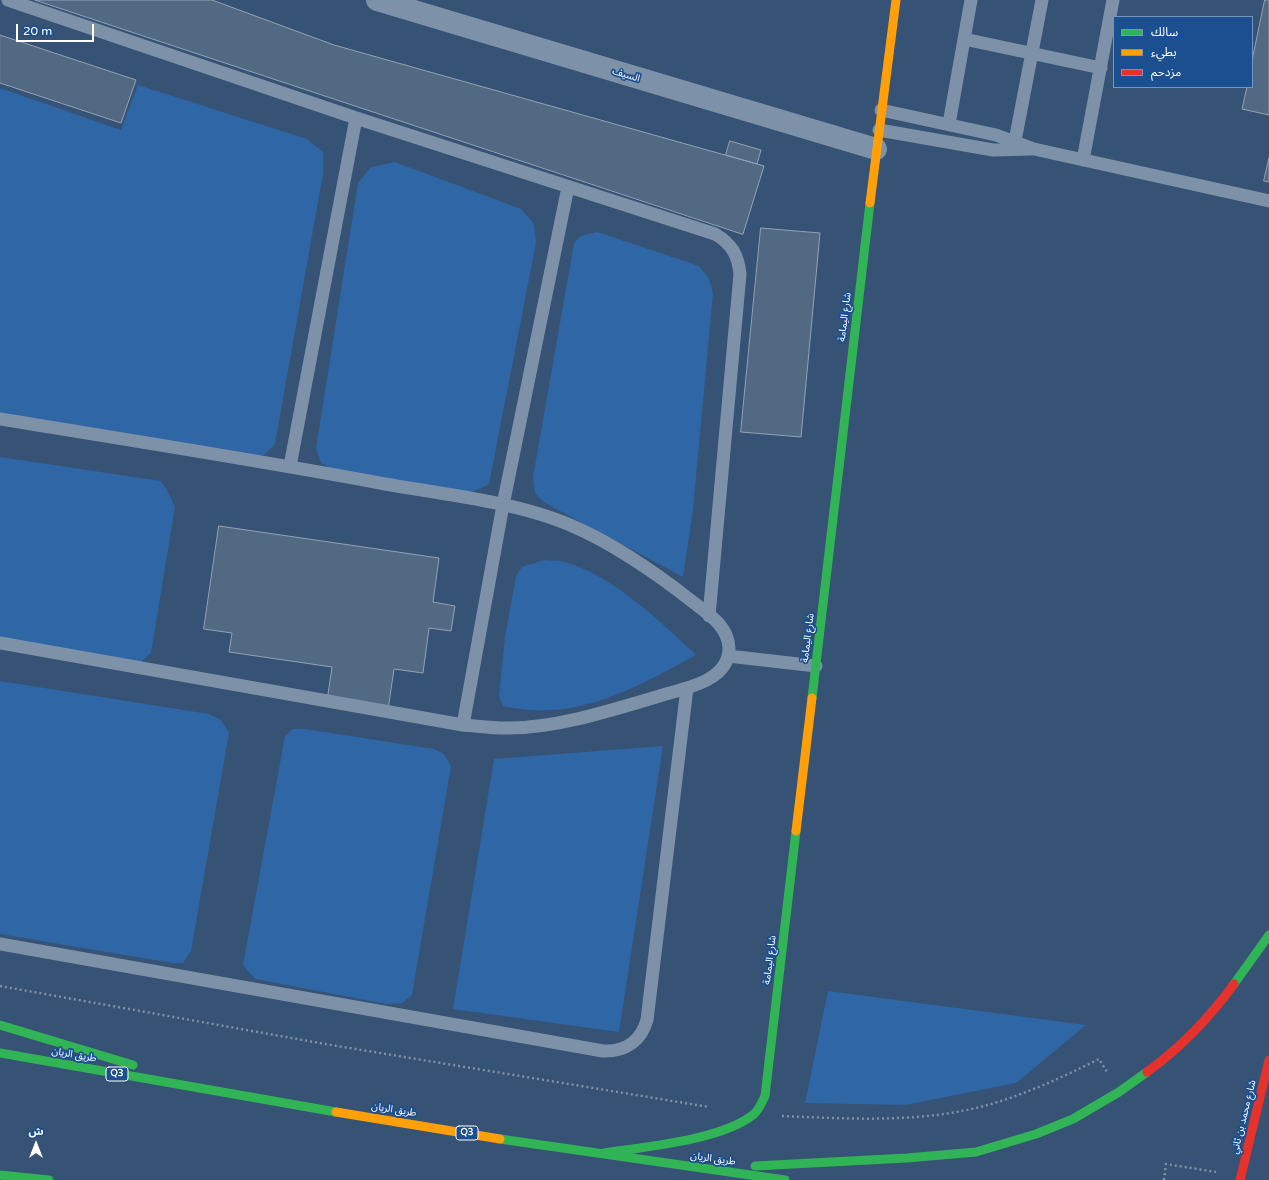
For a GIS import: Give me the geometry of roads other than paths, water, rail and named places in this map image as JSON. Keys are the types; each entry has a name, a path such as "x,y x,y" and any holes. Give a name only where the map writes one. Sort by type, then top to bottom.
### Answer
{"main road":[{"name":"شارع اليمامة","path":"597,1155 708,1134 737,1126 754,1114 765,1096 881,110 896,0"},
{"path":"701,1169 907,1158 976,1152 1051,1128 1073,1119 1119,1092 1166,1058 1217,1008 1269,935"},
{"path":"0,1025 234,1095"},
{"name":"طريق الريان","path":"0,1053 234,1095 597,1155 785,1180"},
{"name":"شارع محمد بن ثاني","path":"1240,1178 1269,1060"},
{"path":"0,1175 49,1180"}],"street":[{"name":"السيف","path":"377,0 878,139"}],"lane":[{"path":"8,0 356,118 715,234 731,246 736,255 740,274 710,616"},
{"path":"949,124 971,0"},
{"path":"1016,141 1042,0"},
{"path":"1083,160 1113,0"},
{"path":"964,39 1101,68"},
{"path":"881,110 996,135 1016,141 1034,149 1269,202"},
{"path":"290,466 356,118"},
{"path":"878,139 993,150 1034,149"},
{"path":"463,725 502,505 568,187"},
{"path":"0,419 290,466 502,505 569,524 597,538 668,583 721,625 728,639 728,656 724,666 714,676 687,688 564,722 508,728 463,725 0,643"},
{"path":"728,656 816,666"},
{"path":"0,944 595,1050 620,1050 638,1038 645,1028 647,1020 687,688"}]}
